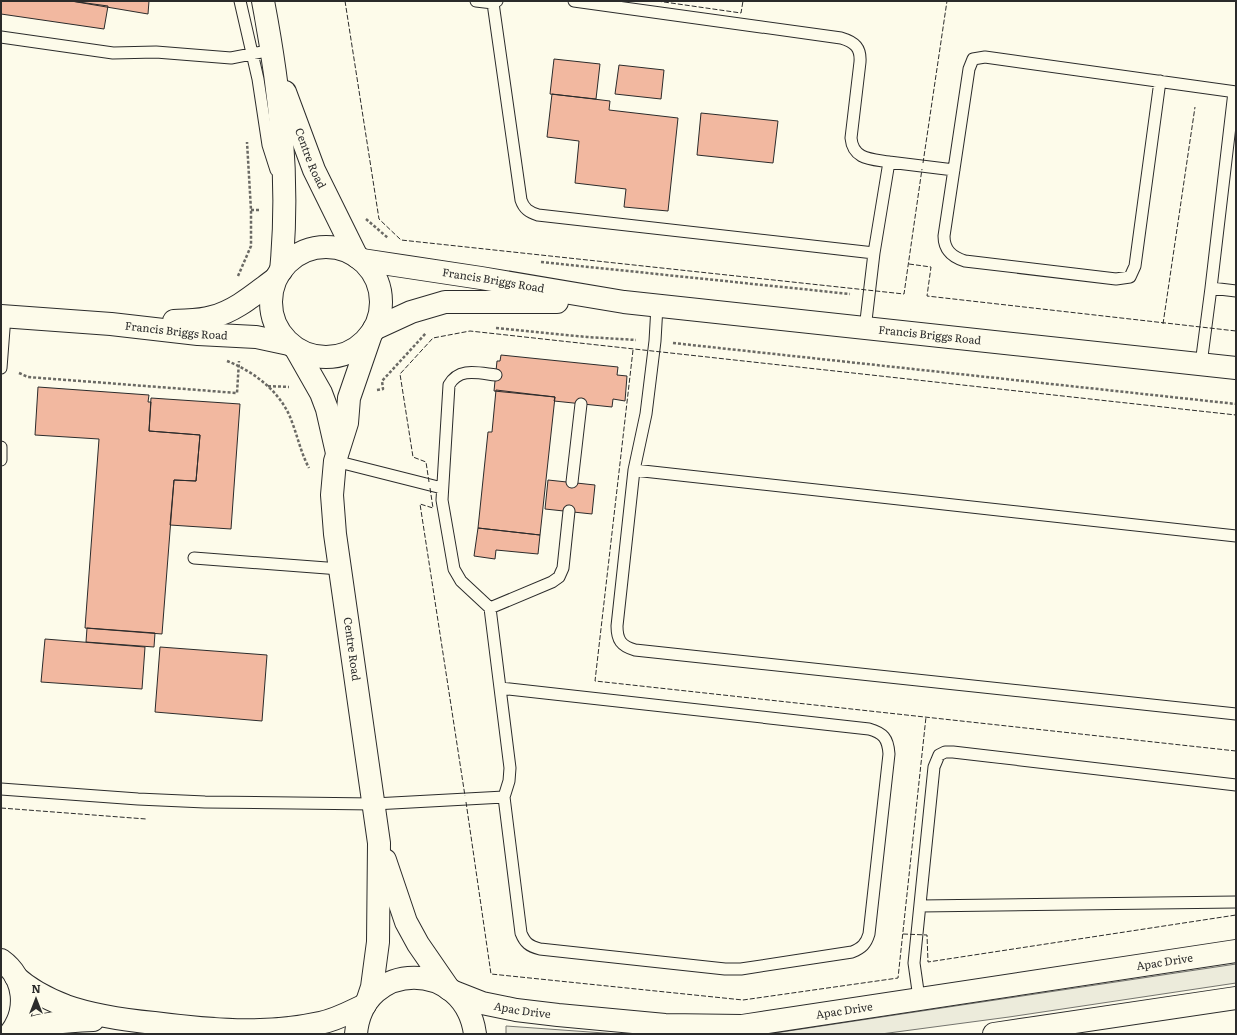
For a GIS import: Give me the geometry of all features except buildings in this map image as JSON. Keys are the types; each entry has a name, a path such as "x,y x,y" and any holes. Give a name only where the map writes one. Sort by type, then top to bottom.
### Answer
{"street":[{"name":"Centre Road","path":"263,1 266,53 285,203 278,275"},
{"name":"Centre Road","path":"266,53 314,170 359,258"},
{"path":"316,248 337,248 359,258 374,274 380,292 380,311 373,332 358,348 332,357 314,356 293,346 282,336 273,319 271,299 278,275 296,256 316,248"},
{"name":"Francis Briggs Road","path":"359,258 624,302 1236,368"},
{"name":"Francis Briggs Road","path":"111,324 200,320 213,317 234,308 278,275"},
{"name":"Francis Briggs Road","path":"373,332 411,312 445,302 624,302"},
{"name":"Francis Briggs Road","path":"3,316 111,324 198,334 256,337 293,346"},
{"name":"Centre Road","path":"373,332 349,398 347,424 336,458 332,495 333,516 380,843 406,922 418,944 452,990"},
{"name":"Centre Road","path":"293,346 321,393 336,458"},
{"name":"Centre Road","path":"356,1034 360,1014 372,987 378,942 380,843"},
{"name":"Apac Drive","path":"452,990 482,1003 516,1010 665,1025 742,1026 919,998 1236,952"},
{"path":"1,960 10,968 16,977 23,996 23,1006 16,1026 10,1034"},
{"path":"16,977 34,991 66,1006 116,1019 227,1032 287,1028 320,1023 343,1016 366,1002 384,986 406,978 430,979 452,990 466,1005 471,1014 475,1034"},
{"path":"994,1034 1236,998"},
{"path":"15,1034 28,1029 64,1021 116,1019"}],"lane":[{"path":"1,37 113,53 156,52 231,58 266,53 240,1"},
{"path":"476,1 495,2 521,200 523,207 529,213 874,253"},
{"path":"574,1 850,41 857,45 861,54 851,145 854,152 859,156 889,162 954,170"},
{"path":"1160,82 1135,266 1130,276 1116,279 965,261 958,259 947,250 944,242 969,69 974,59 978,57 1235,92 1201,364"},
{"path":"865,329 874,253 889,162"},
{"path":"1211,288 1236,291"},
{"path":"657,306 655,341 646,414 634,470 616,635 620,642 626,647 635,650 1236,714"},
{"path":"1,368 3,316"},
{"path":"496,375 463,373 456,376 449,385 442,500 454,569 461,581 490,608 500,688 510,768 509,781 504,796 521,933 524,940 530,946 717,969 742,969 852,952 860,948 866,942 869,934 889,754 888,743 885,736 869,729 500,688"},
{"path":"572,482 581,404"},
{"path":"1,446 1,460"},
{"path":"336,458 442,488"},
{"path":"634,470 1236,536"},
{"path":"490,608 552,582 559,577 562,568 569,511"},
{"path":"194,558 340,569"},
{"path":"919,998 914,963 934,767 939,755 945,752 1236,784"},
{"path":"1,789 138,800 205,802 374,804 504,796"},
{"path":"920,906 1236,902"}],"path":[{"path":"234,308 232,295 233,285 251,246 251,210 247,140"},
{"path":"251,210 285,203"},
{"path":"362,214 391,241"},
{"path":"533,261 869,296"},
{"path":"493,328 588,337 655,341 1236,404"},
{"path":"1,364 28,377 237,393 239,336"},
{"path":"225,360 262,379 278,397 292,420 302,454 311,473"}],"shaded area":[{"path":"1236,964 1236,983 1009,1017 881,1034 768,1034"},
{"path":"506,1026 618,1034 506,1034"}],"fence":[{"path":"345,1 379,219 401,240 904,294 922,169"},
{"path":"657,1 741,13 743,1"},
{"path":"923,163 947,1"},
{"path":"1163,324 1195,107"},
{"path":"909,264 931,267 927,296 1236,331"},
{"path":"429,482 426,462 413,457 400,374 433,338 470,331 1236,415"},
{"path":"633,350 595,681 1236,751"},
{"path":"430,488 433,508 420,504 465,796"},
{"path":"466,802 491,974 743,1000 898,978 926,717"},
{"path":"1,808 146,819"},
{"path":"903,934 927,935 928,962 1236,915"}]}
